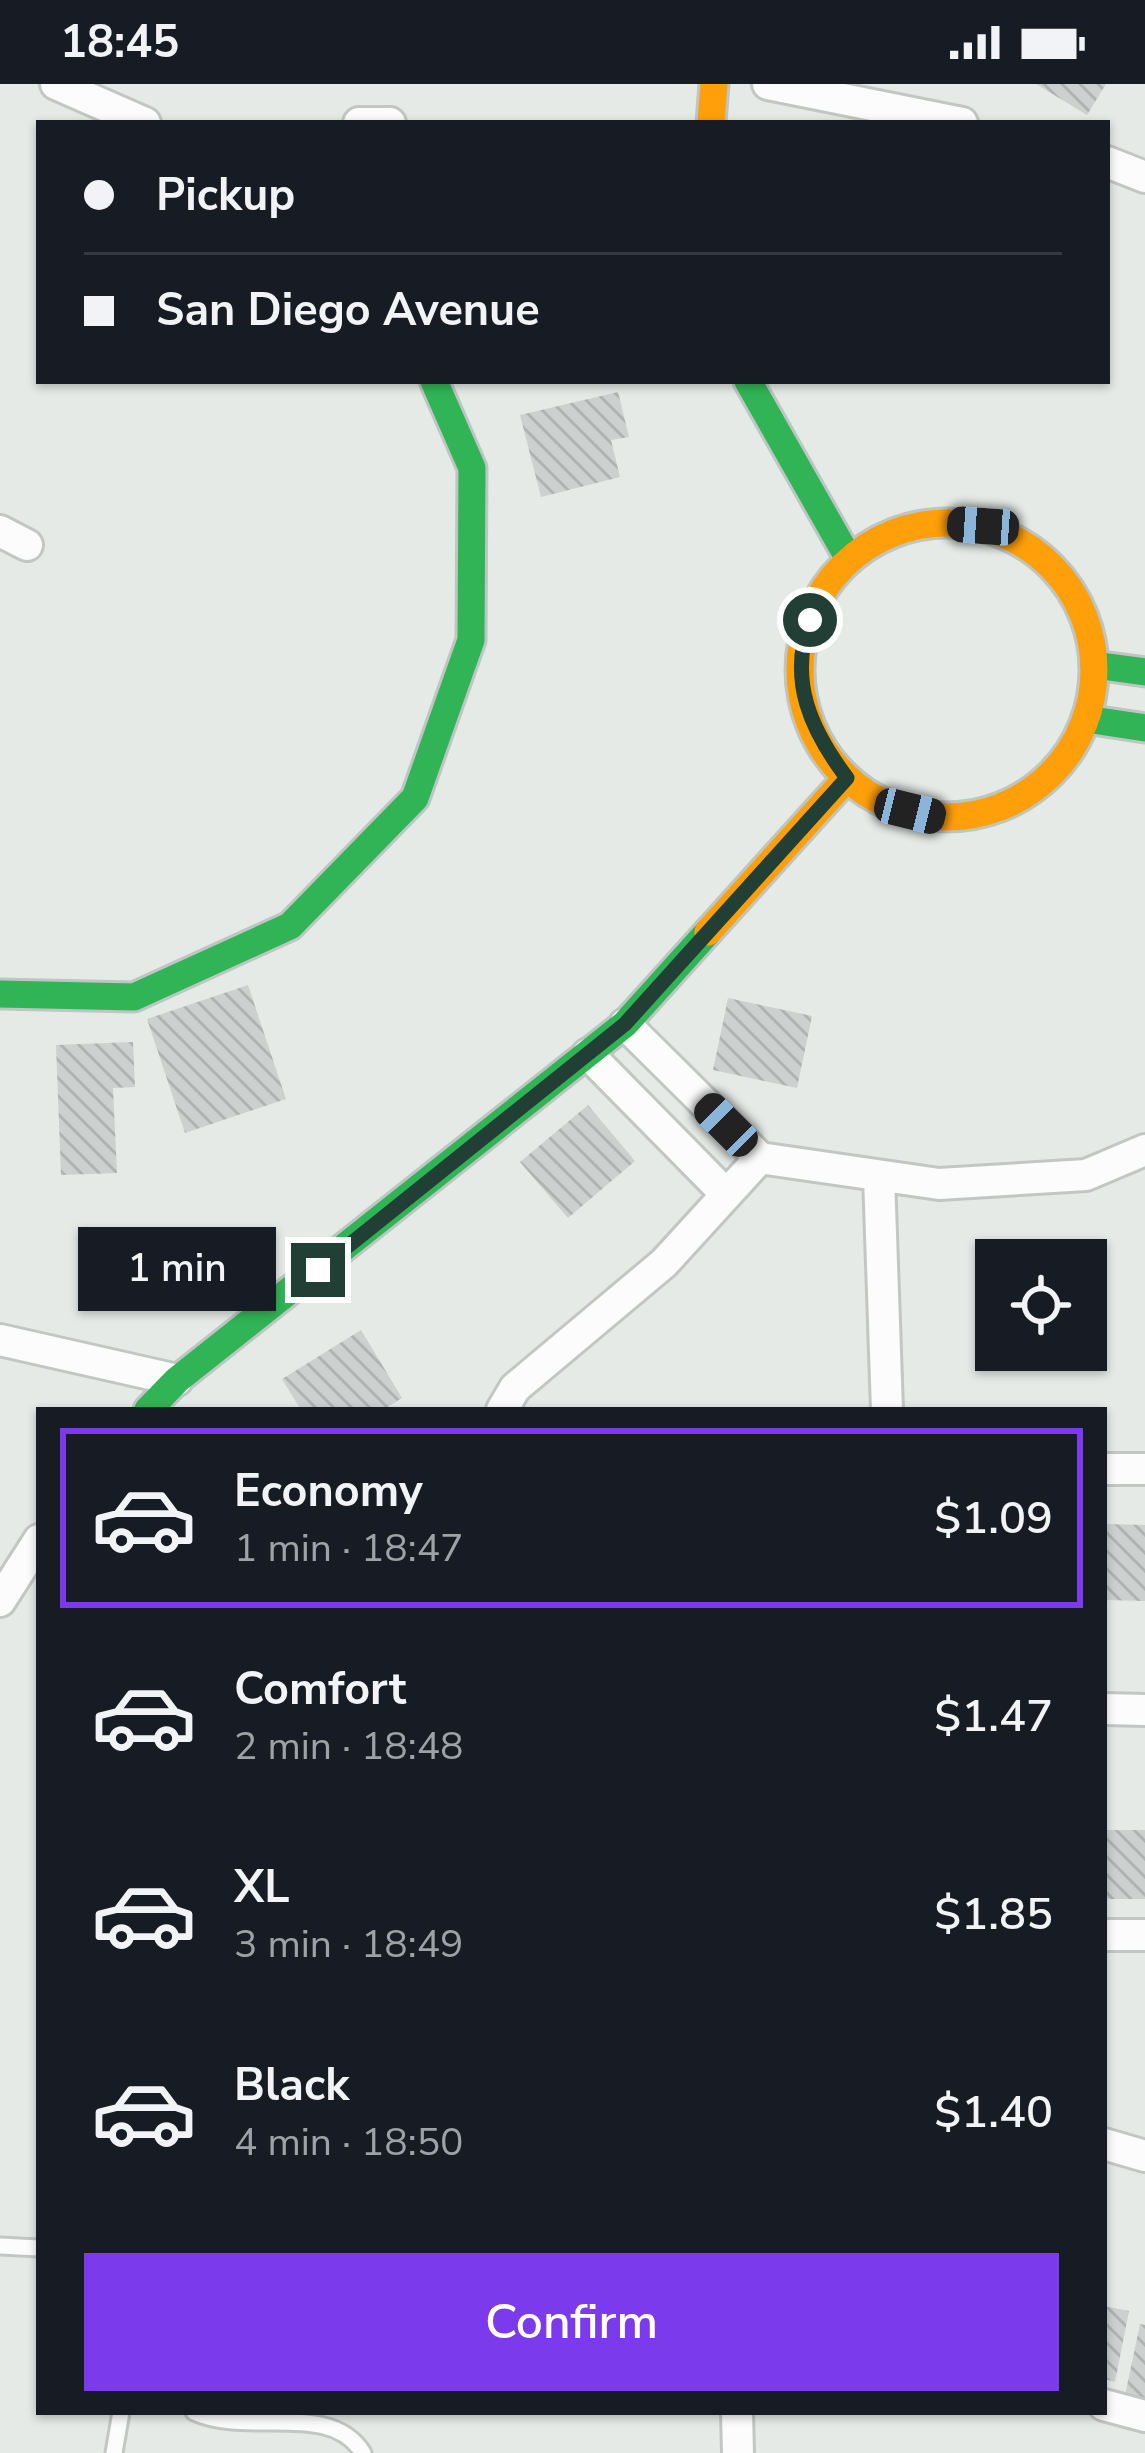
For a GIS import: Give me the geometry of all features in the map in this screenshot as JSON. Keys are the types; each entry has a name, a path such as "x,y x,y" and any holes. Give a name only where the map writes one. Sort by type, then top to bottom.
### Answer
{"street":[{"path":"56,84 138,120"},
{"path":"711,120 715,84"},
{"path":"768,84 919,98 957,120"},
{"path":"1110,163 1145,177"},
{"path":"0,994 134,997 290,926 415,798 471,640 472,468 435,384"},
{"path":"750,384 849,559"},
{"path":"935,522 983,526 1027,545 1062,576 1085,618 1094,665 1086,719 1062,762 1027,795 982,814 934,817 887,805 847,778 817,739 802,692 802,644 819,597 849,559 889,533 935,522"},
{"path":"1094,665 1145,672"},
{"path":"1086,719 1145,728"},
{"path":"151,1407 177,1380 625,1024 847,778"},
{"path":"625,1024 760,1158 939,1184 1085,1175 1145,1150"},
{"path":"588,1054 725,1193"},
{"path":"504,1407 514,1388 664,1263 760,1158"},
{"path":"879,1176 887,1407"},
{"path":"0,1340 177,1380"},
{"path":"1107,1469 1145,1468"},
{"path":"0,1601 36,1545"},
{"path":"1107,1709 1145,1710"},
{"path":"1107,1935 1145,1935"},
{"path":"1107,2145 1145,2156"},
{"path":"1107,2405 1145,2416"},
{"path":"737,2415 738,2453"}],"lane":[{"path":"0,2246 36,2248"},
{"path":"114,2453 120,2415"},
{"path":"205,2415 242,2425 331,2424 350,2433 363,2453"}],"building":[{"path":"1036,84 1106,84 1087,115"},
{"path":"618,392 629,437 611,440 620,477 541,497 520,415"},
{"path":"248,985 286,1099 185,1133 147,1019"},
{"path":"728,998 812,1016 797,1088 713,1070"},
{"path":"133,1042 135,1087 113,1088 117,1173 61,1175 56,1045"},
{"path":"588,1105 635,1161 568,1218 520,1162"},
{"path":"361,1330 402,1398 388,1407 299,1407 282,1379"},
{"path":"1107,1524 1145,1525 1145,1601 1107,1600"},
{"path":"1107,1830 1145,1830 1145,1899 1107,1899"},
{"path":"1107,2307 1129,2311 1115,2382 1107,2380"},
{"path":"1140,2324 1145,2325 1145,2405 1124,2400"}],"traffic: fast":[{"path":"0,994 134,997 290,926 415,798 471,640 472,468 435,384"},
{"path":"750,384 849,559"},
{"path":"1094,665 1145,672"},
{"path":"1086,719 1145,728"},
{"path":"151,1407 177,1380 625,1024 708,932"}],"traffic: slow":[{"path":"711,120 714,84"},
{"path":"947,523 1003,535 1051,566 1082,614 1094,670 1082,726 1051,774 1003,805 947,817 891,805 843,774 812,726 800,670 812,614 843,566 891,535 947,523"},
{"path":"708,932 847,778"}],"route":[{"path":"318,1270 625,1024 847,778 817,739 802,692 802,644 810,620"}]}
